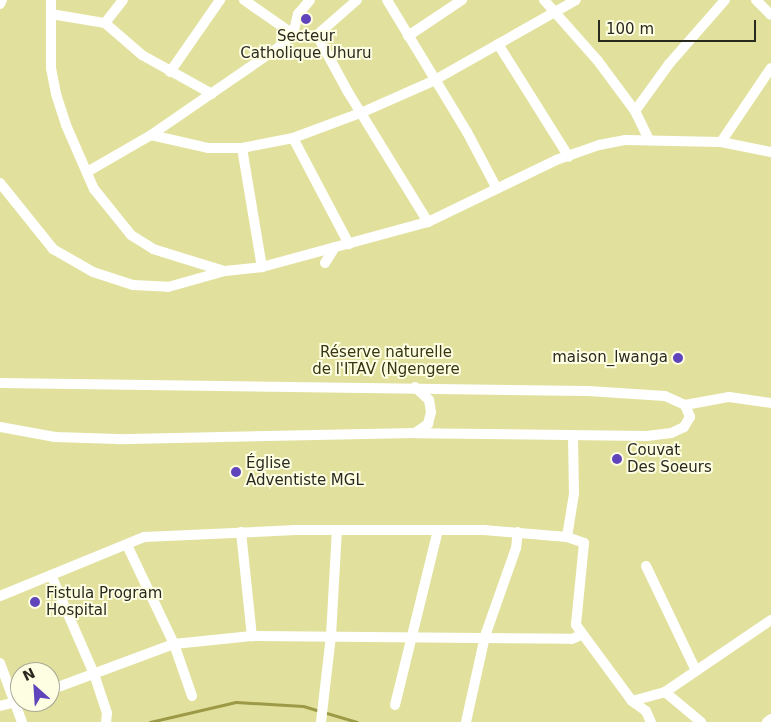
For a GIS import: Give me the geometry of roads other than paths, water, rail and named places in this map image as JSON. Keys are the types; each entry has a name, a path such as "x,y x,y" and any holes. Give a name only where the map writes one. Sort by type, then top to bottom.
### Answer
{"street":[{"path":"0,4 2,0"},
{"path":"52,0 51,68 56,94 66,125 94,188 131,236 153,249 225,271"},
{"path":"105,23 123,0"},
{"path":"170,72 220,0"},
{"path":"244,0 293,34 303,37 317,35 357,0"},
{"path":"87,172 151,134 212,94 293,34 298,14 310,0"},
{"path":"387,0 433,81 467,132 497,189"},
{"path":"408,36 462,0"},
{"path":"544,0 598,61 636,111 649,140"},
{"path":"151,134 208,148 242,148 293,138 362,112 433,81 556,14 576,0"},
{"path":"636,111 669,64 725,0"},
{"path":"756,0 771,15"},
{"path":"51,14 105,23 142,55 212,94"},
{"path":"317,35 335,71 428,222"},
{"path":"498,44 569,157"},
{"path":"721,142 771,68"},
{"path":"293,138 349,244"},
{"path":"0,183 53,249 93,272 133,286 168,287 225,271 262,267 428,222 497,189 599,145 649,140 721,142 771,152"},
{"path":"242,148 262,267"},
{"path":"324,264 335,247"},
{"path":"0,384 415,387 665,396 685,405 729,398 771,403"},
{"path":"415,387 428,400 431,412 428,424 415,433"},
{"path":"0,427 55,437 118,439 415,433 573,437 671,433 684,427 690,417 685,405"},
{"path":"567,537 574,494 573,437"},
{"path":"321,722 331,636 337,530"},
{"path":"0,596 144,537 337,530 518,532 567,537 584,543 575,611 576,625 581,636 632,701 646,712 651,722"},
{"path":"395,705 438,530"},
{"path":"241,532 252,636"},
{"path":"466,722 485,636 516,548 518,532"},
{"path":"127,545 174,644 192,696"},
{"path":"646,566 696,671"},
{"path":"51,575 94,674 107,713 106,722"},
{"path":"632,701 665,692 771,620"},
{"path":"60,686 174,644 252,636 485,636 572,639 581,636"},
{"path":"0,663 10,684"},
{"path":"665,692 701,722"},
{"path":"767,722 771,719"}],"waterway":[{"path":"150,722 236,702 303,706 357,722"}],"place":[{"name":"Secteur Catholique Uhuru","path":"306,19"},
{"name":"maison_lwanga","path":"678,358"},
{"name":"Couvat Des Soeurs","path":"617,459"},
{"name":"Église Adventiste MGL","path":"236,472"},
{"name":"Fistula Program Hospital","path":"35,602"}],"park label":[{"name":"Réserve naturelle de l'ITAV (Ngengere","path":"386,360"}]}
